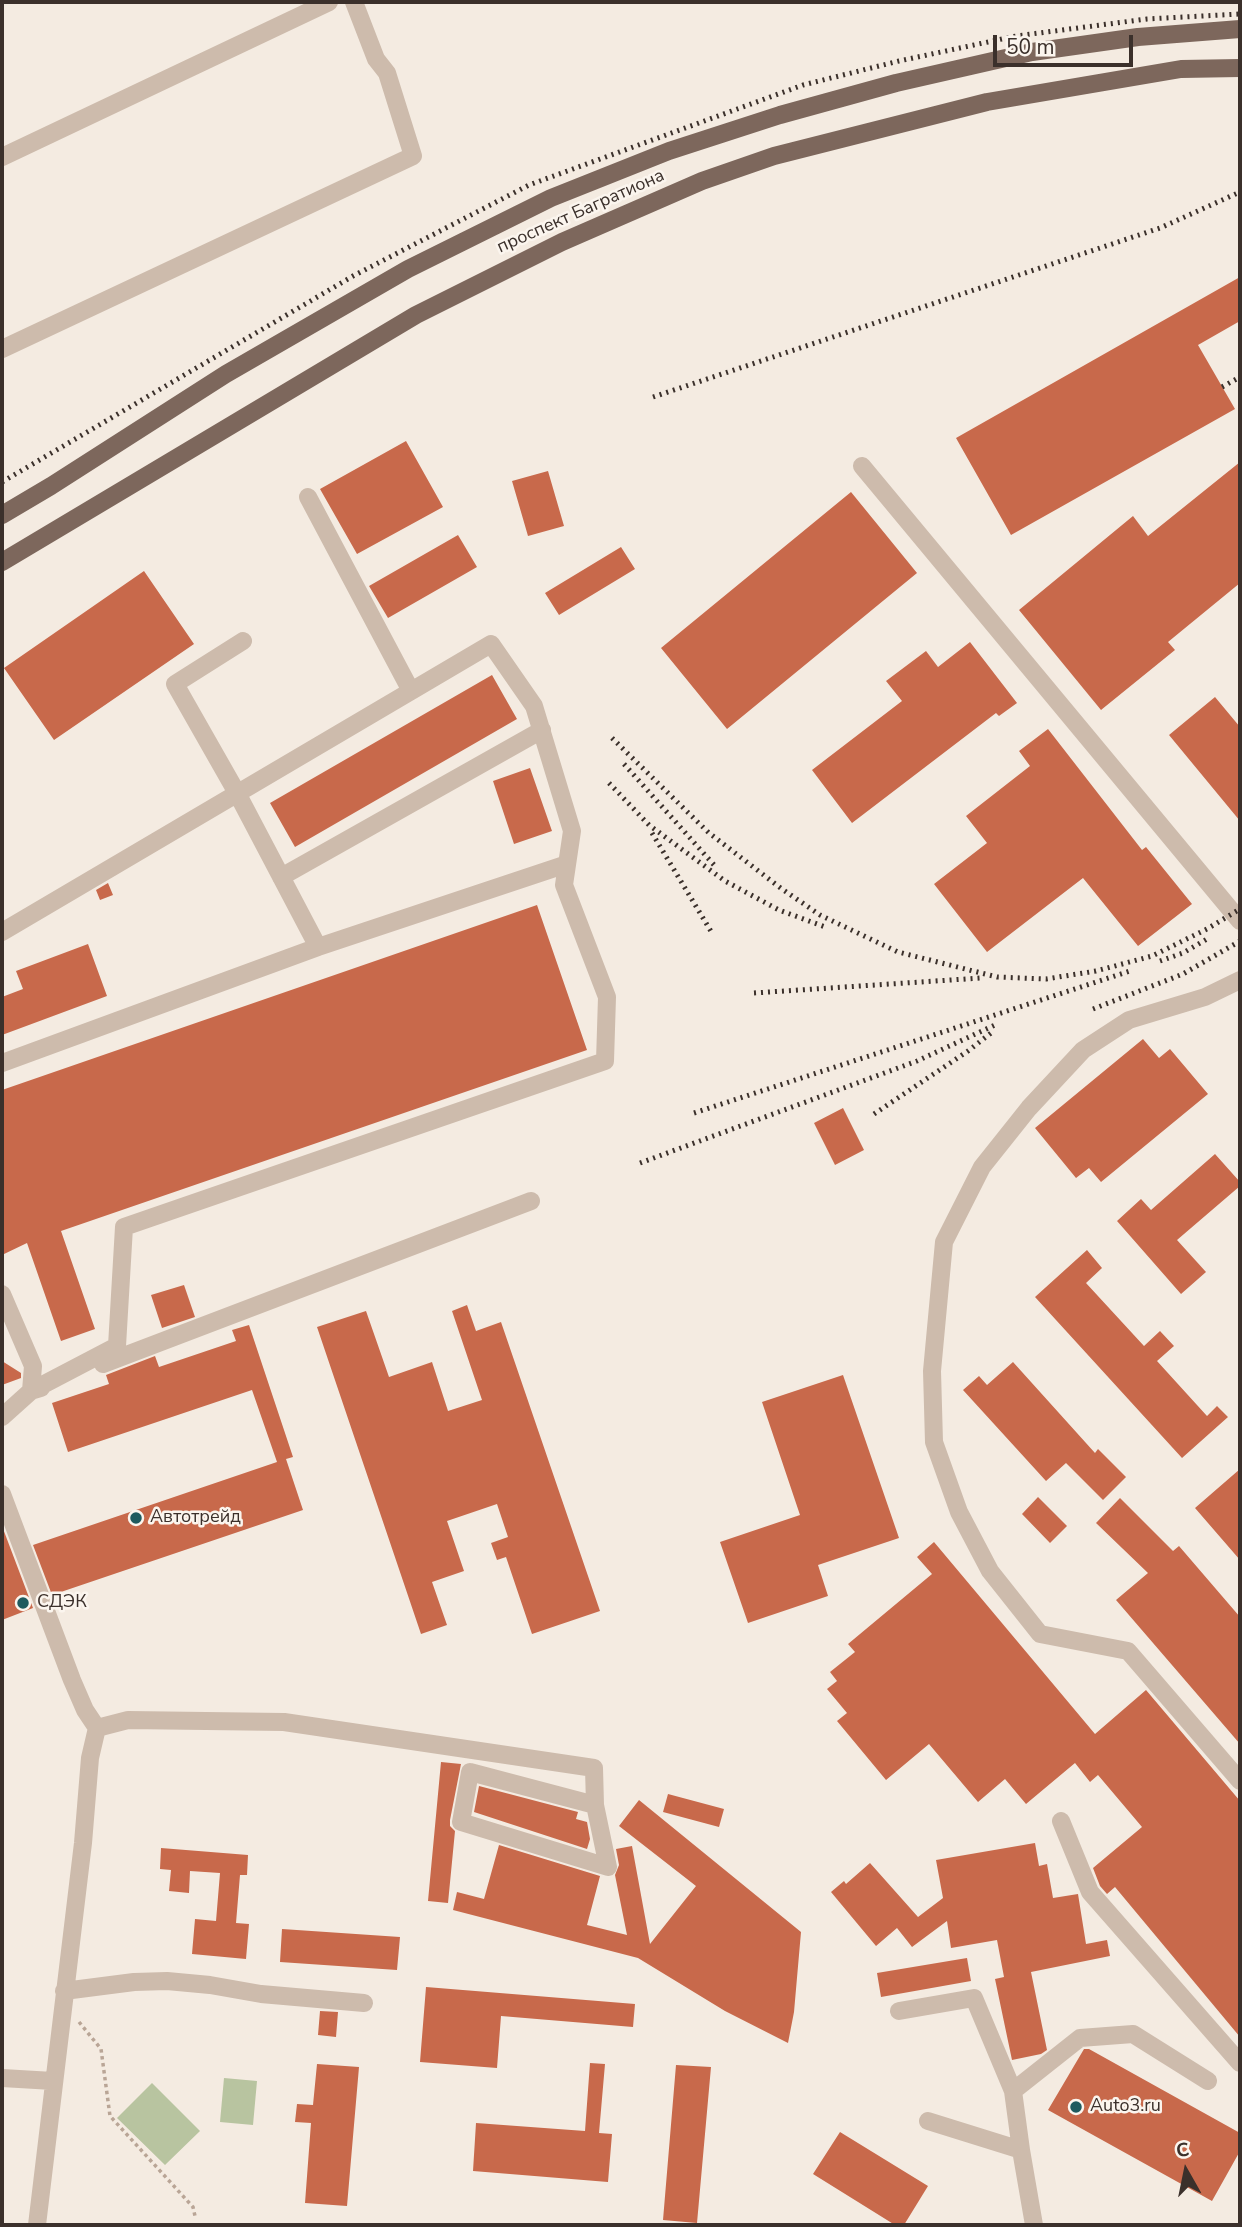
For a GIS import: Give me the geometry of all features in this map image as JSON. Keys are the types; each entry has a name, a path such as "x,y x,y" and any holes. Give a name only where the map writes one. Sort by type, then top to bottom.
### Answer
{"main road":[{"name":"проспект Багратиона","path":"2,515 226,374 408,269 551,198 668,150 883,86 1032,52 1138,37 1240,29"},
{"name":"проспект Багратиона","path":"2,562 416,315 562,242 702,181 774,156 987,102 1181,69 1240,68"}],"lane":[{"path":"2,158 329,2"},
{"path":"2,349 413,156 387,74 376,59 354,2"},
{"path":"862,466 1240,921"},
{"path":"308,497 411,691"},
{"path":"243,641 175,684 237,793 318,947"},
{"path":"2,932 491,644 534,706 542,730 572,831 564,886 607,997 605,1061 124,1227 117,1346 31,1391 4,1422"},
{"path":"281,877 542,730"},
{"path":"2,1063 318,947 567,864"},
{"path":"1240,980 1205,997 1129,1020 1083,1050 1029,1108 982,1167 944,1242 932,1371 934,1442 960,1512 990,1571 1040,1634 1128,1651 1240,1781"},
{"path":"31,1391 531,1201"},
{"path":"2,1294 33,1366 31,1391"},
{"path":"2,1494 72,1680 85,1710 97,1728 90,1758 83,1843 37,2225"},
{"path":"97,1728 128,1720 284,1722 594,1768 595,1805 608,1867 461,1822 470,1772 595,1805"},
{"path":"1061,1821 1090,1892 1240,2063"},
{"path":"64,1991 167,1980 261,1994 364,2003"},
{"path":"899,2011 974,1998 1013,2091 1034,2225"},
{"path":"1013,2091 1080,2038 1133,2034 1208,2081"},
{"path":"2,2078 53,2081"},
{"path":"928,2120 1021,2150"}],"path":[{"path":"73,2014 101,2049 110,2116 193,2207 195,2216"}],"green space":[{"path":"224,2078 257,2081 253,2125 220,2122"},
{"path":"152,2083 200,2131 165,2165 117,2118"}],"building":[{"path":"1240,277 1240,321 1198,345 1235,409 1011,535 956,438"},
{"path":"406,441 443,507 357,554 320,489"},
{"path":"1240,462 1240,583 1168,642 1175,650 1101,710 1019,610 1133,516 1148,536"},
{"path":"548,471 564,526 528,536 512,481"},
{"path":"851,492 917,573 727,729 661,648"},
{"path":"458,535 477,567 388,618 369,586"},
{"path":"621,547 635,569 559,615 545,593"},
{"path":"144,571 194,644 54,740 4,668"},
{"path":"970,642 1017,703 999,716 996,713 852,823 812,770 902,701 886,681 926,651 938,667"},
{"path":"492,675 517,719 295,847 270,803"},
{"path":"1215,697 1240,727 1240,821 1169,735"},
{"path":"1048,729 1142,850 1146,847 1192,904 1138,946 1083,878 987,952 934,884 987,843 966,816 1030,766 1019,751"},
{"path":"530,768 552,831 514,844 493,781"},
{"path":"108,883 113,895 100,900 96,890"},
{"path":"537,905 587,1050 61,1231 95,1329 61,1341 27,1243 2,1255 2,1090"},
{"path":"88,944 107,996 2,1035 2,997 23,989 16,971"},
{"path":"1143,1039 1159,1058 1170,1049 1208,1094 1101,1182 1089,1168 1076,1178 1035,1128"},
{"path":"843,1108 864,1150 835,1165 814,1123"},
{"path":"1215,1154 1240,1182 1240,1186 1177,1240 1206,1272 1181,1294 1117,1221 1141,1199 1151,1210"},
{"path":"1087,1250 1102,1268 1086,1283 1144,1346 1160,1331 1174,1346 1157,1361 1207,1416 1217,1406 1228,1417 1182,1458 1035,1297"},
{"path":"184,1285 195,1317 162,1328 151,1295"},
{"path":"467,1305 476,1331 501,1322 600,1611 532,1634 506,1557 497,1560 491,1543 508,1537 497,1504 447,1521 464,1571 432,1582 447,1625 421,1634 317,1327 366,1311 389,1377 432,1362 448,1411 482,1400 452,1311"},
{"path":"249,1325 293,1457 286,1459 303,1510 52,1595 33,1545 277,1462 252,1390 68,1452 52,1403 109,1384 106,1375 155,1356 159,1367 236,1341 232,1330"},
{"path":"2,1361 21,1373 21,1378 2,1385"},
{"path":"1013,1362 1095,1453 1098,1449 1126,1477 1103,1500 1066,1463 1046,1481 963,1390 979,1376 987,1385"},
{"path":"843,1375 899,1538 818,1565 828,1596 748,1623 720,1542 800,1515 762,1402"},
{"path":"1240,1469 1240,1560 1195,1508"},
{"path":"1038,1497 1067,1526 1050,1543 1022,1514"},
{"path":"1120,1498 1173,1551 1179,1546 1240,1617 1240,1744 1116,1600 1148,1573 1096,1523"},
{"path":"2,1526 33,1608 2,1620"},
{"path":"934,1542 1095,1734 1146,1690 1240,1801 1240,2037 1115,1887 1107,1894 1100,1886 1093,1868 1142,1827 1098,1775 1090,1782 1075,1763 1026,1804 1005,1779 978,1802 929,1744 886,1780 837,1721 847,1713 827,1689 837,1681 830,1672 855,1652 848,1644 932,1574 917,1557"},
{"path":"441,1762 461,1764 450,1820 450,1826 455,1831 448,1903 428,1901"},
{"path":"479,1786 578,1812 576,1819 587,1822 590,1839 587,1849 474,1812"},
{"path":"668,1794 724,1809 719,1827 663,1812"},
{"path":"639,1800 801,1932 794,2012 788,2043 725,2011 638,1958 453,1910 457,1892 484,1899 499,1845 600,1876 587,1925 627,1935 615,1875 619,1865 616,1849 632,1846 650,1944 696,1886 619,1826"},
{"path":"1035,1843 1039,1866 1047,1864 1053,1898 1078,1894 1086,1944 1107,1940 1110,1956 1031,1972 1047,2050 1041,2054 1012,2060 995,1979 1004,1977 997,1940 951,1948 947,1921 912,1947 897,1928 876,1946 831,1892 844,1881 846,1884 870,1863 918,1917 943,1898 936,1860"},
{"path":"161,1848 248,1855 247,1875 240,1875 236,1923 249,1924 246,1959 192,1954 195,1919 216,1921 220,1873 190,1871 189,1893 169,1891 171,1870 160,1869"},
{"path":"282,1929 400,1937 397,1970 280,1962"},
{"path":"967,1958 971,1981 881,1997 877,1973"},
{"path":"426,1987 635,2004 633,2027 501,2016 497,2068 420,2062"},
{"path":"320,2011 338,2012 336,2037 318,2035"},
{"path":"1084,2049 1089,2049 1240,2133 1240,2151 1212,2201 1048,2110"},
{"path":"590,2063 605,2064 599,2133 612,2134 608,2182 473,2171 476,2123 585,2131"},
{"path":"317,2064 359,2067 347,2206 305,2203 311,2123 295,2122 297,2104 313,2105"},
{"path":"676,2065 711,2067 697,2223 663,2220"},
{"path":"840,2132 928,2186 904,2225 895,2225 813,2174"}],"railway":[{"path":"2,482 353,276 529,185 803,85 899,61 1016,36 1147,19 1240,14"},
{"path":"653,397 1160,228 1240,192"},
{"path":"1222,387 1240,377"},
{"path":"612,738 709,833 782,889 820,915 898,952 997,977 1046,979 1096,971 1152,956 1240,909"},
{"path":"624,764 715,866"},
{"path":"609,783 649,825 725,881 779,910 828,928"},
{"path":"652,833 712,933"},
{"path":"1160,961 1183,953 1207,939"},
{"path":"1093,1009 1183,974 1240,941"},
{"path":"694,1113 1130,971"},
{"path":"754,993 981,978"},
{"path":"640,1163 917,1061 995,1025"},
{"path":"874,1114 991,1033"}],"place":[{"name":"Автотрейд","path":"136,1518"},
{"name":"СДЭК","path":"23,1603"},
{"name":"Auto3.ru","path":"1076,2107"}]}
